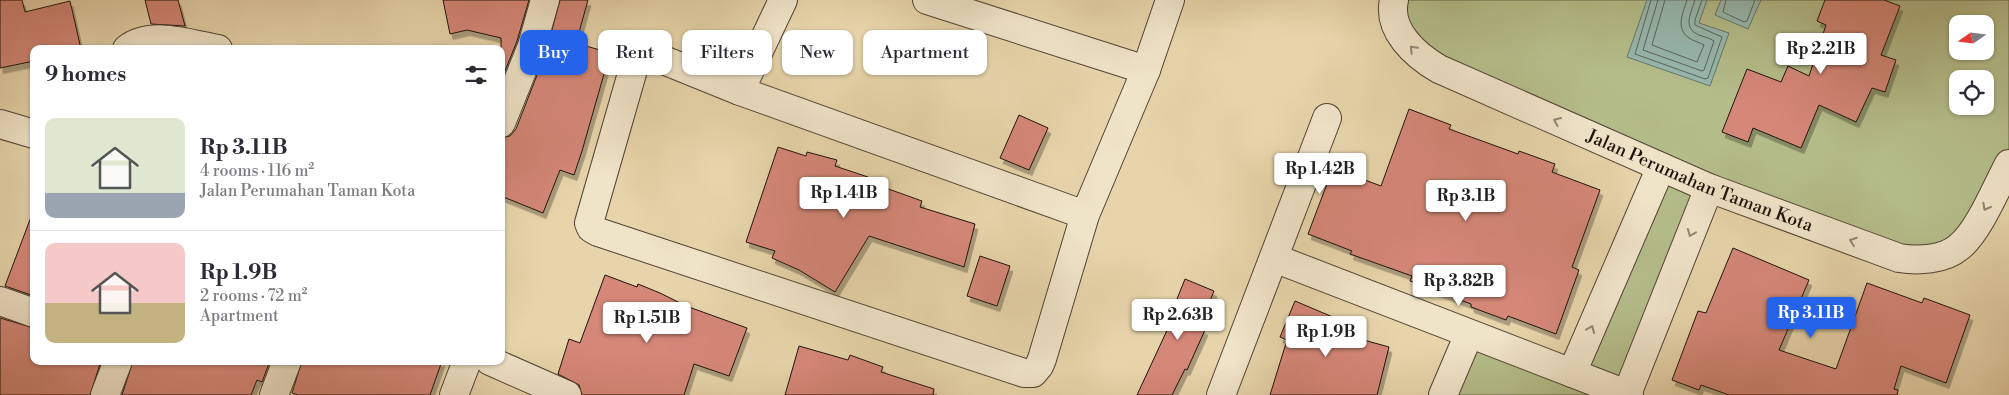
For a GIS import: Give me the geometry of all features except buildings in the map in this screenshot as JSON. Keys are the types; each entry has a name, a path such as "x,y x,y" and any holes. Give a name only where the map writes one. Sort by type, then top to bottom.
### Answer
{"street":[{"path":"505,113 532,46 545,0"},
{"path":"740,91 783,0"},
{"path":"927,0 1146,70"},
{"path":"1085,215 740,91 656,58 645,56 635,63 588,224 598,232 1027,374 1036,371 1042,359 1085,215 1146,70 1170,0"},
{"name":"Jalan Perumahan Taman Kota","path":"1394,0 1392,11 1399,33 1425,61 1709,188 1899,258 1917,261 1941,256 1958,249 1971,234 2009,164"},
{"path":"132,45 147,40 186,45"},
{"path":"1220,395 1327,118"},
{"path":"0,124 30,133"},
{"path":"1572,373 1661,167"},
{"path":"1274,258 1628,395 1709,188"},
{"path":"0,301 30,312"},
{"path":"1443,395 1469,334"},
{"path":"105,395 116,365"},
{"path":"274,395 285,365"},
{"path":"454,395 465,365"},
{"path":"499,365 567,395"}],"green space":[{"path":"1394,0 2009,0 2009,164 1971,235 1917,261 1709,188 1629,395 1443,395 1469,334 1572,373 1661,167 1425,61"}],"water":[{"path":"1647,0 1707,0 1699,23 1729,33 1710,86 1627,57"},
{"path":"1721,0 1761,0 1748,29 1715,15"}]}
